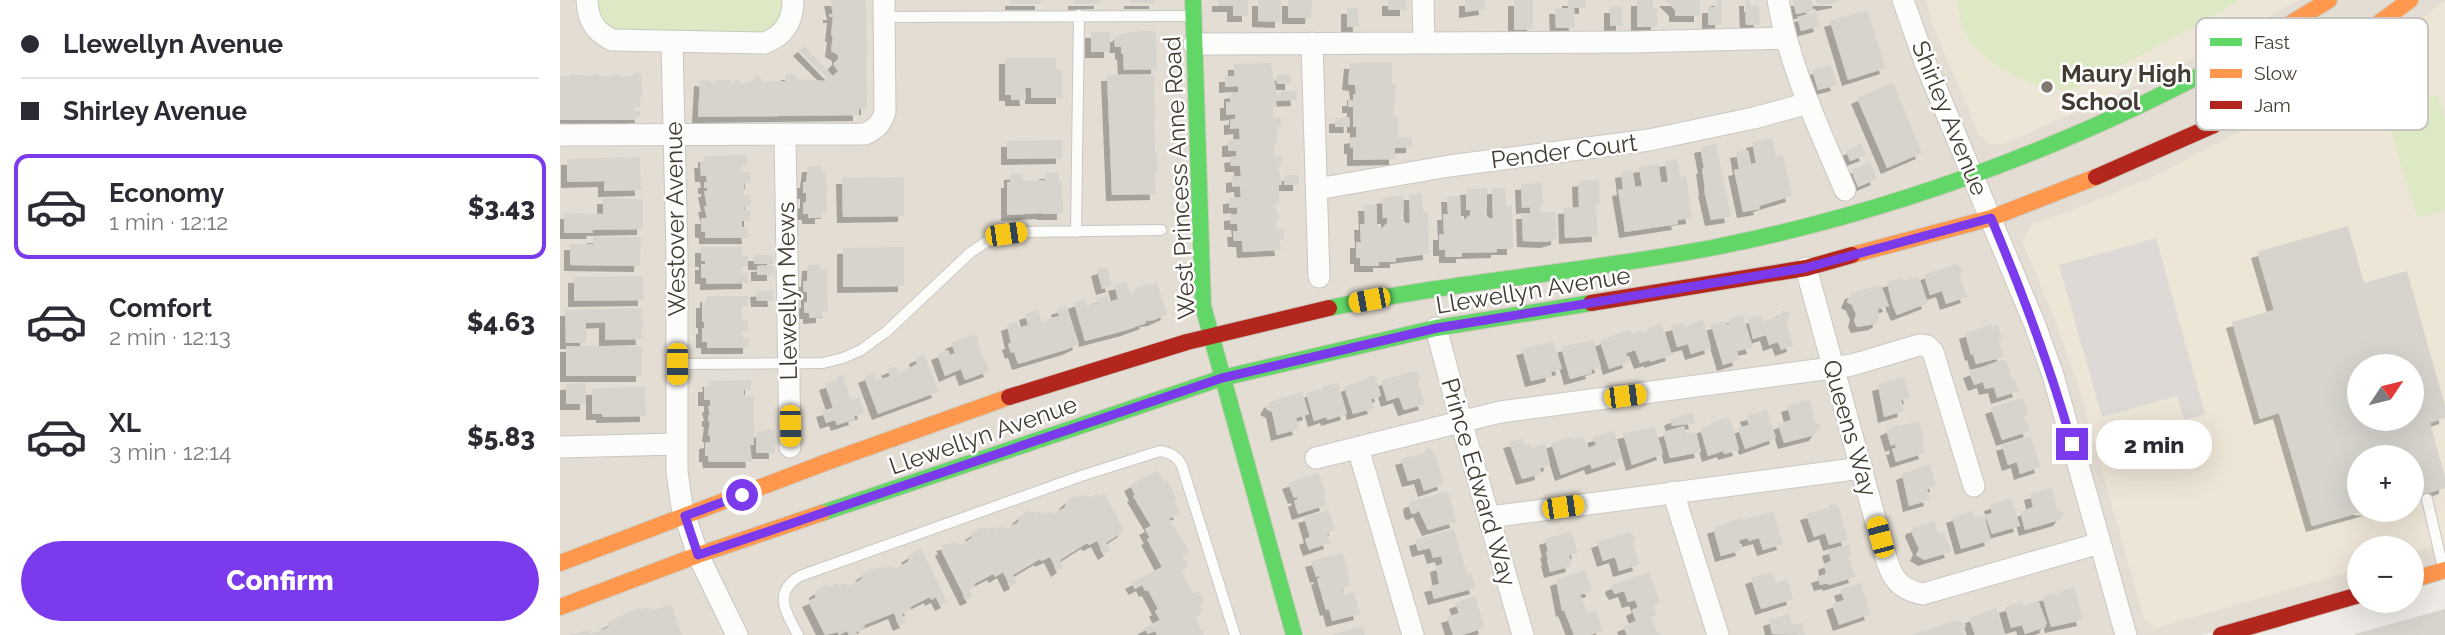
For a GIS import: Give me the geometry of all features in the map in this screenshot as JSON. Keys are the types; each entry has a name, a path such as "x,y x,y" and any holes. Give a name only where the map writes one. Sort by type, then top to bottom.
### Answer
{"street":[{"path":"587,0 592,26 601,35 622,42 672,43 764,43 784,31 791,19 793,0"},
{"path":"1423,0 1424,42"},
{"path":"1779,0 1786,38 1845,190"},
{"name":"Shirley Avenue","path":"1903,0 1925,62 2035,324 2053,374 2126,635"},
{"name":"Llewellyn Avenue","path":"2300,18 2329,0"},
{"name":"Llewellyn Avenue","path":"2386,18 2410,0"},
{"path":"560,135 864,134 874,130 882,122 885,112 884,8"},
{"name":"West Princess Anne Road","path":"1193,8 1203,306 1294,635"},
{"path":"1194,44 1633,42 1786,38"},
{"name":"Westover Avenue","path":"672,43 677,472 685,516 698,555 737,635"},
{"path":"1312,43 1319,277"},
{"name":"Llewellyn Avenue","path":"560,563 961,413 1082,372 1278,319 1405,293 1654,257 1731,243 1843,217 1905,199 2086,131 2196,78"},
{"name":"Pender Court","path":"1317,189 1449,166 1649,140 1754,118 1809,103"},
{"name":"Llewellyn Avenue","path":"560,607 698,555 1222,378 1437,328 1805,268 1991,218 2090,181 2201,130"},
{"name":"Llewellyn Mews","path":"785,134 790,447"},
{"name":"Queens Way","path":"1805,268 1842,366 1862,468 1892,575 1898,583 1909,592 1923,594 2100,543"},
{"name":"Prince Edward Way","path":"1437,328 1452,424 1490,517 1523,635"},
{"path":"1316,458 1500,412 1842,366 1919,345 1927,346 1933,352 1974,486"},
{"path":"560,447 676,444"},
{"path":"1358,449 1413,635"},
{"path":"1490,517 1862,468"},
{"path":"1672,492 1718,635"},
{"path":"2424,576 2444,570"},
{"path":"2221,635 2347,598"}],"lane":[{"path":"884,8 1079,15 1193,8"},
{"path":"1076,232 1079,15"},
{"path":"677,364 823,363 843,358 861,350 887,331 971,251 988,241 1006,234 1022,232 1161,230"},
{"path":"798,635 784,608 783,600 791,581 800,576 935,526 1160,452 1170,453 1182,466 1235,635"},
{"path":"2427,499 2444,570"}],"shaded area":[{"path":"560,0 2445,0 2445,565 2424,571 2424,536 2347,536 2347,592 2201,635 560,635"},
{"name":"Maury High School","path":"1926,0 2300,0 2267,18 2196,18 2196,57 2004,144 1990,144 1979,135 1933,26"},
{"path":"2445,1 2445,543 2424,549 2424,536 2347,536 2347,572 2156,628 2144,619 2077,382 2022,241 2032,224 2148,179 2243,130 2428,130 2428,18 2422,18"},
{"path":"2156,238 2205,414 2184,420 2177,396 2102,417 2059,265"}],"green space":[{"path":"596,0 784,0 780,21 761,35 620,36 599,24"},
{"path":"1957,0 2240,0 2209,18 2196,18 2196,25 2193,27 2084,85 2068,90 2030,82 1992,62 1973,45 1960,17"},
{"path":"2438,95 2445,119 2445,210 2417,218 2391,130 2428,130 2428,98"}],"building":[{"path":"830,0 866,0 867,109 859,109 859,115 698,117 700,80 717,83 717,80 731,80 731,83 735,83 735,80 740,80 740,83 746,83 759,75 762,82 785,81 787,74 795,74 798,79 828,79 799,50 804,46 833,76 838,71 833,64 838,55 831,51 833,17 829,17 829,14 833,14"},
{"path":"1011,0 1041,0 1041,4 1011,4"},
{"path":"1074,0 1100,0 1100,3 1074,4"},
{"path":"1130,0 1155,0 1155,3 1130,3"},
{"path":"1218,0 1248,0 1248,16 1233,16 1233,6 1218,6"},
{"path":"1258,0 1281,0 1281,22 1258,21"},
{"path":"1288,0 1312,0 1311,18 1288,18"},
{"path":"1388,0 1406,0 1406,10 1388,10"},
{"path":"1465,0 1484,0 1485,9 1465,12"},
{"path":"1514,0 1533,0 1533,29 1514,30"},
{"path":"1568,0 1585,0 1585,8 1574,8 1575,28 1556,28 1555,8 1568,8"},
{"path":"1637,0 1653,0 1653,8 1657,8 1657,27 1637,27"},
{"path":"1665,0 1700,0 1700,16 1675,16 1675,10"},
{"path":"1717,0 1721,0 1721,25 1708,25 1708,7 1717,7"},
{"path":"1745,0 1750,0 1750,6 1759,6 1760,25 1746,25"},
{"path":"1793,0 1812,0 1813,11 1796,14"},
{"path":"1816,0 1838,2 1822,5 1816,3"},
{"path":"1610,7 1622,7 1622,26 1610,26"},
{"path":"1347,8 1358,8 1359,27 1347,27"},
{"path":"1867,10 1886,68 1848,80 1830,21"},
{"path":"1816,12 1820,26 1801,31 1797,17"},
{"path":"1156,31 1157,69 1124,70 1123,53 1121,54 1121,47 1115,47 1114,36"},
{"path":"1091,32 1110,32 1110,52 1091,52"},
{"path":"1005,58 1056,58 1056,69 1062,70 1062,98 1031,98 1031,88 1025,88 1026,100 1011,100 1011,95 1005,95"},
{"path":"1392,62 1392,84 1396,84 1393,116 1398,116 1398,137 1412,137 1412,147 1395,148 1395,159 1353,160 1350,138 1356,137 1356,127 1353,127 1353,107 1348,107 1348,100 1353,100 1353,94 1356,94 1355,85 1348,84 1350,63"},
{"path":"1271,63 1277,95 1281,94 1281,91 1296,91 1297,100 1276,101 1277,107 1273,107 1273,118 1281,118 1277,145 1274,145 1274,156 1281,155 1282,165 1278,165 1282,185 1279,185 1279,203 1275,203 1276,213 1279,213 1276,230 1284,229 1284,240 1280,240 1281,250 1243,252 1242,241 1234,241 1233,231 1238,231 1237,224 1230,224 1230,215 1237,214 1237,207 1229,208 1229,198 1241,197 1240,186 1232,187 1232,177 1241,176 1240,166 1231,166 1230,157 1236,156 1236,151 1228,151 1228,140 1240,139 1239,128 1230,129 1230,119 1235,119 1235,114 1226,115 1226,102 1230,102 1230,93 1238,92 1238,86 1225,87 1225,76 1234,76 1234,64"},
{"path":"1831,65 1837,85 1818,90 1812,70"},
{"path":"620,73 619,76 641,73 643,97 640,97 640,107 635,107 635,111 640,111 641,117 636,117 636,120 560,120 560,76 612,76"},
{"path":"1154,74 1155,154 1158,173 1155,173 1156,194 1112,195 1107,75"},
{"path":"1291,74 1291,84 1277,84 1276,75"},
{"path":"1893,83 1922,153 1887,168 1857,98"},
{"path":"1349,117 1350,127 1335,127 1335,118"},
{"path":"1772,138 1776,156 1783,155 1792,196 1759,206 1760,209 1743,212 1734,170 1739,169 1736,152 1748,150 1751,164 1756,163 1752,142"},
{"path":"1062,140 1062,158 1007,159 1007,141"},
{"path":"1716,144 1731,217 1711,220 1704,190 1700,147"},
{"path":"1861,144 1866,155 1850,161 1846,151"},
{"path":"747,155 747,166 741,166 741,172 750,172 751,183 744,183 744,195 750,195 751,206 744,206 744,210 750,210 750,221 742,221 742,228 747,227 748,238 705,238 705,232 701,232 701,218 707,218 704,191 707,191 707,188 704,188 704,182 707,182 706,176 701,176 700,162 704,162 704,156"},
{"path":"640,157 641,190 604,191 604,181 567,182 567,159"},
{"path":"1677,159 1680,177 1686,176 1692,218 1677,220 1678,224 1625,232 1618,190 1623,189 1621,172 1632,170 1635,187 1642,186 1639,167 1658,164 1661,182 1668,182 1665,161"},
{"path":"1870,162 1877,179 1858,187 1851,170"},
{"path":"808,166 821,166 821,171 826,171 827,213 821,213 821,218 808,218 808,214 803,214 806,193 803,193 803,182 806,182"},
{"path":"1023,173 1023,181 1045,180 1045,173 1059,173 1059,182 1062,181 1063,214 1007,215 1007,182 1010,182 1010,174"},
{"path":"1284,175 1299,175 1299,185 1284,185"},
{"path":"904,177 904,216 843,217 842,178"},
{"path":"1578,181 1599,181 1600,204 1596,204 1598,236 1565,238 1564,208 1579,207"},
{"path":"1542,183 1543,206 1540,206 1540,212 1556,212 1557,239 1546,242 1523,241 1522,213 1530,213 1530,207 1522,208 1521,184"},
{"path":"1487,188 1485,214 1493,218 1492,188 1505,188 1506,206 1512,206 1513,249 1445,257 1445,250 1439,250 1439,234 1444,234 1443,214 1448,214 1447,196 1460,196 1461,219 1465,219 1470,215 1470,210 1466,210 1466,189"},
{"path":"1409,194 1422,194 1423,211 1428,211 1429,254 1396,258 1396,262 1379,262 1379,266 1360,266 1360,258 1356,258 1356,242 1361,242 1360,224 1365,224 1364,205 1377,205 1377,228 1382,228 1387,223 1387,218 1383,218 1382,198 1403,195 1404,212 1401,212 1401,219 1410,223"},
{"path":"603,198 643,199 643,229 564,233 564,213 603,214"},
{"path":"2348,226 2364,283 2407,271 2445,406 2445,418 2430,423 2445,477 2445,488 2424,494 2424,445 2347,445 2347,516 2312,526 2279,413 2260,419 2232,322 2274,310 2257,252"},
{"path":"593,237 641,237 640,266 570,265 570,244 593,244"},
{"path":"701,247 742,247 742,256 748,256 748,267 742,267 742,273 748,273 748,283 706,284 706,278 701,278 701,264 705,264 705,261 701,261"},
{"path":"904,247 904,286 843,287 843,248"},
{"path":"754,255 773,255 773,264 754,264"},
{"path":"821,264 820,270 827,270 828,312 822,312 822,317 809,318 809,313 804,313 807,292 804,292 803,281 807,281 808,265"},
{"path":"1955,264 1962,268 1960,277 1967,297 1946,304 1942,291 1930,295 1924,275"},
{"path":"773,265 773,275 757,275 757,266"},
{"path":"1107,267 1112,286 1102,289 1097,270"},
{"path":"643,276 644,300 574,301 574,277"},
{"path":"1919,277 1928,303 1897,315 1887,282"},
{"path":"1126,282 1130,294 1135,293 1134,289 1157,282 1167,314 1127,330 1085,341 1074,303 1085,299 1087,306 1098,303 1096,299 1107,295 1109,302 1118,299 1114,285"},
{"path":"1881,285 1889,306 1878,309 1879,321 1875,324 1857,327 1854,321 1856,314 1852,305 1847,302 1851,293"},
{"path":"773,290 774,301 757,301 756,291"},
{"path":"706,296 748,296 748,306 742,306 742,320 748,320 748,331 742,331 742,338 749,338 749,348 707,348 707,342 702,342 702,302 706,302"},
{"path":"1066,306 1079,344 1018,364 1008,344 1011,343 1007,325 1017,321 1019,328 1028,325 1025,314 1038,310 1042,323 1059,316 1057,309"},
{"path":"641,308 644,328 641,328 642,339 605,340 605,322 586,323 586,343 566,343 565,310"},
{"path":"1782,310 1790,314 1786,322 1793,346 1781,350 1778,342 1769,345 1766,335 1753,339 1748,319 1762,315 1763,321 1778,317"},
{"path":"1743,315 1753,348 1737,351 1739,360 1723,365 1711,325 1724,321 1729,324 1729,318"},
{"path":"1704,321 1711,348 1691,354 1688,344 1677,347 1671,326 1683,323 1684,327"},
{"path":"1661,324 1672,355 1640,363 1635,350 1626,353 1629,362 1609,369 1600,341 1630,329 1632,334 1643,330 1644,333 1647,332 1646,329"},
{"path":"1997,324 2000,331 2002,339 1998,340 2004,357 1976,364 1965,333"},
{"path":"976,334 983,359 990,371 965,380 961,369 945,376 937,354 948,350 950,355 955,353 951,343"},
{"path":"1593,340 1601,367 1591,370 1592,373 1570,379 1561,347"},
{"path":"1554,342 1562,369 1551,372 1552,376 1531,381 1522,349"},
{"path":"566,346 642,346 642,376 566,376"},
{"path":"924,354 938,392 878,414 864,377 874,373 876,380 888,377 890,376 887,370 896,366 899,373 917,364 915,358"},
{"path":"2006,360 2012,380 2015,380 2019,391 1997,398 1994,387 1985,389 1983,382 1974,385 1969,372"},
{"path":"1413,371 1421,376 1418,382 1425,404 1404,410 1399,397 1387,401 1381,381"},
{"path":"843,375 851,400 859,397 864,413 837,425 835,420 826,423 822,411 833,408 825,384 838,380 837,377"},
{"path":"1375,375 1381,396 1371,399 1374,408 1353,414 1344,387"},
{"path":"1904,377 1910,398 1901,400 1904,411 1884,417 1878,385"},
{"path":"751,380 751,389 744,390 744,396 754,396 754,445 750,445 752,462 709,462 708,456 705,456 705,443 710,442 710,400 704,400 704,386 709,386 708,381"},
{"path":"586,383 586,404 566,404 566,384"},
{"path":"1338,383 1347,414 1314,421 1306,393 1319,389 1320,392 1323,391 1322,387"},
{"path":"645,386 646,416 602,417 602,414 592,414 592,389"},
{"path":"1302,392 1309,414 1296,418 1299,429 1277,435 1272,412 1266,409 1270,402"},
{"path":"1810,399 1814,421 1821,426 1815,435 1784,443 1778,424 1791,420 1787,406"},
{"path":"2023,399 2026,406 2028,415 2023,416 2030,431 2002,440 1991,408"},
{"path":"1767,410 1776,438 1745,449 1738,428 1749,425 1746,416"},
{"path":"1692,413 1695,423 1672,426 1670,420 1673,418"},
{"path":"1730,417 1739,450 1708,456 1700,428"},
{"path":"1919,421 1925,441 1922,443 1925,453 1896,462 1892,449 1896,448 1895,444 1891,446 1886,430 1898,424 1899,426"},
{"path":"1684,426 1686,434 1696,432 1701,452 1670,458 1663,432"},
{"path":"1655,427 1663,454 1632,465 1623,433"},
{"path":"774,429 775,453 756,453 756,432"},
{"path":"1614,431 1622,459 1592,469 1590,464 1561,475 1551,443 1572,436 1573,439 1583,436 1587,448 1596,445 1593,437"},
{"path":"2030,436 2041,467 2020,474 2017,462 2008,465 2002,445"},
{"path":"1523,439 1525,446 1531,444 1532,448 1545,443 1550,465 1540,468 1541,474 1522,479 1509,442"},
{"path":"1427,448 1434,452 1444,484 1424,491 1420,478 1408,481 1401,459 1424,453"},
{"path":"1930,464 1936,486 1927,489 1930,500 1909,506 1902,474"},
{"path":"1158,470 1177,499 1174,501 1180,513 1169,519 1189,551 1182,557 1189,563 1186,564 1187,568 1181,571 1193,594 1199,591 1205,602 1200,605 1203,610 1201,615 1195,618 1204,635 1157,635 1155,631 1148,634 1144,628 1160,620 1155,611 1158,609 1148,590 1145,591 1142,585 1135,589 1131,583 1162,567 1147,539 1150,538 1145,529 1151,526 1133,496 1135,495 1130,485"},
{"path":"1319,473 1326,494 1323,495 1326,505 1298,514 1294,501 1298,499 1294,498 1288,483"},
{"path":"2052,488 2057,509 2064,513 2059,520 2025,530 2020,512 2033,507 2030,494"},
{"path":"1448,491 1456,522 1428,530 1419,511 1411,513 1410,502"},
{"path":"1105,494 1124,531 1106,543 1110,550 1104,554 1097,541 1089,545 1087,543 1060,560 1063,567 1057,571 1050,557 1041,561 1040,559 1013,575 1016,583 1010,586 1003,572 995,577 993,574 974,584 969,590 973,597 966,600 941,550 944,548 942,545 955,542 960,545 982,527 987,530 994,527 995,530 1002,526 1006,529 1017,523 1018,518 1028,510 1034,514 1041,511 1042,515 1049,512 1053,514 1064,508 1071,498 1086,495 1088,498"},
{"path":"2011,498 2020,526 1992,534 1985,515 1992,513 1990,505"},
{"path":"1831,503 1839,508 1848,540 1829,545 1825,533 1814,537 1806,514 1828,508"},
{"path":"1329,510 1335,530 1327,533 1330,543 1309,550 1305,539 1310,537 1304,517"},
{"path":"1972,511 1974,518 1984,515 1991,540 1961,549 1952,517"},
{"path":"1773,512 1783,544 1763,550 1759,538 1748,541 1748,538 1739,540 1742,550 1721,556 1713,528 1743,517 1743,520"},
{"path":"1934,521 1939,534 1944,532 1951,552 1924,560 1916,555 1919,549 1911,531 1912,528"},
{"path":"1454,529 1467,574 1471,573 1476,588 1434,599 1430,586 1439,584 1436,566 1443,564 1441,556 1433,558 1430,548 1418,551 1415,540"},
{"path":"1571,531 1578,553 1569,555 1572,566 1550,572 1545,539"},
{"path":"1629,532 1636,537 1633,543 1639,565 1619,571 1615,557 1603,561 1597,542"},
{"path":"1849,544 1852,554 1849,556 1855,577 1820,585 1817,577 1826,574 1824,564 1831,561 1828,550"},
{"path":"922,550 947,602 941,605 937,597 931,600 930,597 902,614 906,622 899,625 894,613 864,625 865,627 856,632 857,635 849,635 847,631 839,635 838,632 825,635 808,601 815,598 815,592 826,585 830,587 837,583 839,587 845,583 850,586 872,568 896,568 906,563 909,560 907,557"},
{"path":"1343,553 1350,585 1342,587 1345,595 1354,592 1360,614 1332,621 1317,579 1320,578 1316,577 1311,561"},
{"path":"1585,570 1592,591 1580,595 1588,613 1596,610 1603,631 1590,635 1574,635 1564,610 1562,611 1556,580"},
{"path":"1649,572 1660,603 1653,605 1656,616 1651,617 1656,631 1663,635 1627,635 1623,626 1636,621 1632,610 1638,607 1635,600 1628,602 1624,591 1615,594 1612,585"},
{"path":"1772,572 1776,583 1787,579 1793,599 1761,609 1751,578"},
{"path":"1860,583 1871,614 1839,625 1832,604 1844,600 1840,590"},
{"path":"2074,587 2083,620 2051,627 2042,596 2055,593 2056,596 2059,595 2058,592"},
{"path":"1475,596 1485,628 1453,635 1447,617 1459,613 1455,603"},
{"path":"2038,600 2046,627 2025,634 2022,625 2011,628 2005,607 2021,602 2023,606"},
{"path":"671,604 682,635 569,635 588,630 590,634 609,627 607,623 614,618 640,608 649,607 650,611"},
{"path":"1996,608 2005,635 1975,635 1969,618"},
{"path":"2445,609 2445,635 2355,635 2355,634"},
{"path":"1789,614 1792,625 1802,623 1805,635 1772,634 1769,620"},
{"path":"1958,620 1966,625 1964,635 1911,635"},
{"path":"1363,626 1365,635 1333,635 1333,634"}],"traffic: fast":[{"path":"1193,0 1203,306 1294,635"},
{"path":"1329,308 1425,291 1668,256 1785,232 1854,214 1988,170 2053,144 2118,116 2196,77"},
{"path":"822,513 1222,378 1436,328 1591,303"}],"traffic: slow":[{"path":"2300,18 2329,0"},
{"path":"2386,18 2410,0"},
{"path":"1852,255 1991,218 2096,177"},
{"path":"560,563 827,462 1009,397"},
{"path":"560,607 698,555 822,513"},
{"path":"2424,576 2445,570"}],"traffic: jam":[{"path":"2096,177 2203,130"},
{"path":"1591,303 1806,268 1852,255"},
{"path":"1009,397 1187,342 1329,308"},
{"path":"2221,635 2347,598"}],"place":[{"name":"Maury High School","path":"2047,87"}],"route":[{"path":"742,495 685,516 698,555 1222,378 1437,328 1805,268 1991,218 2053,374 2072,444"}]}
